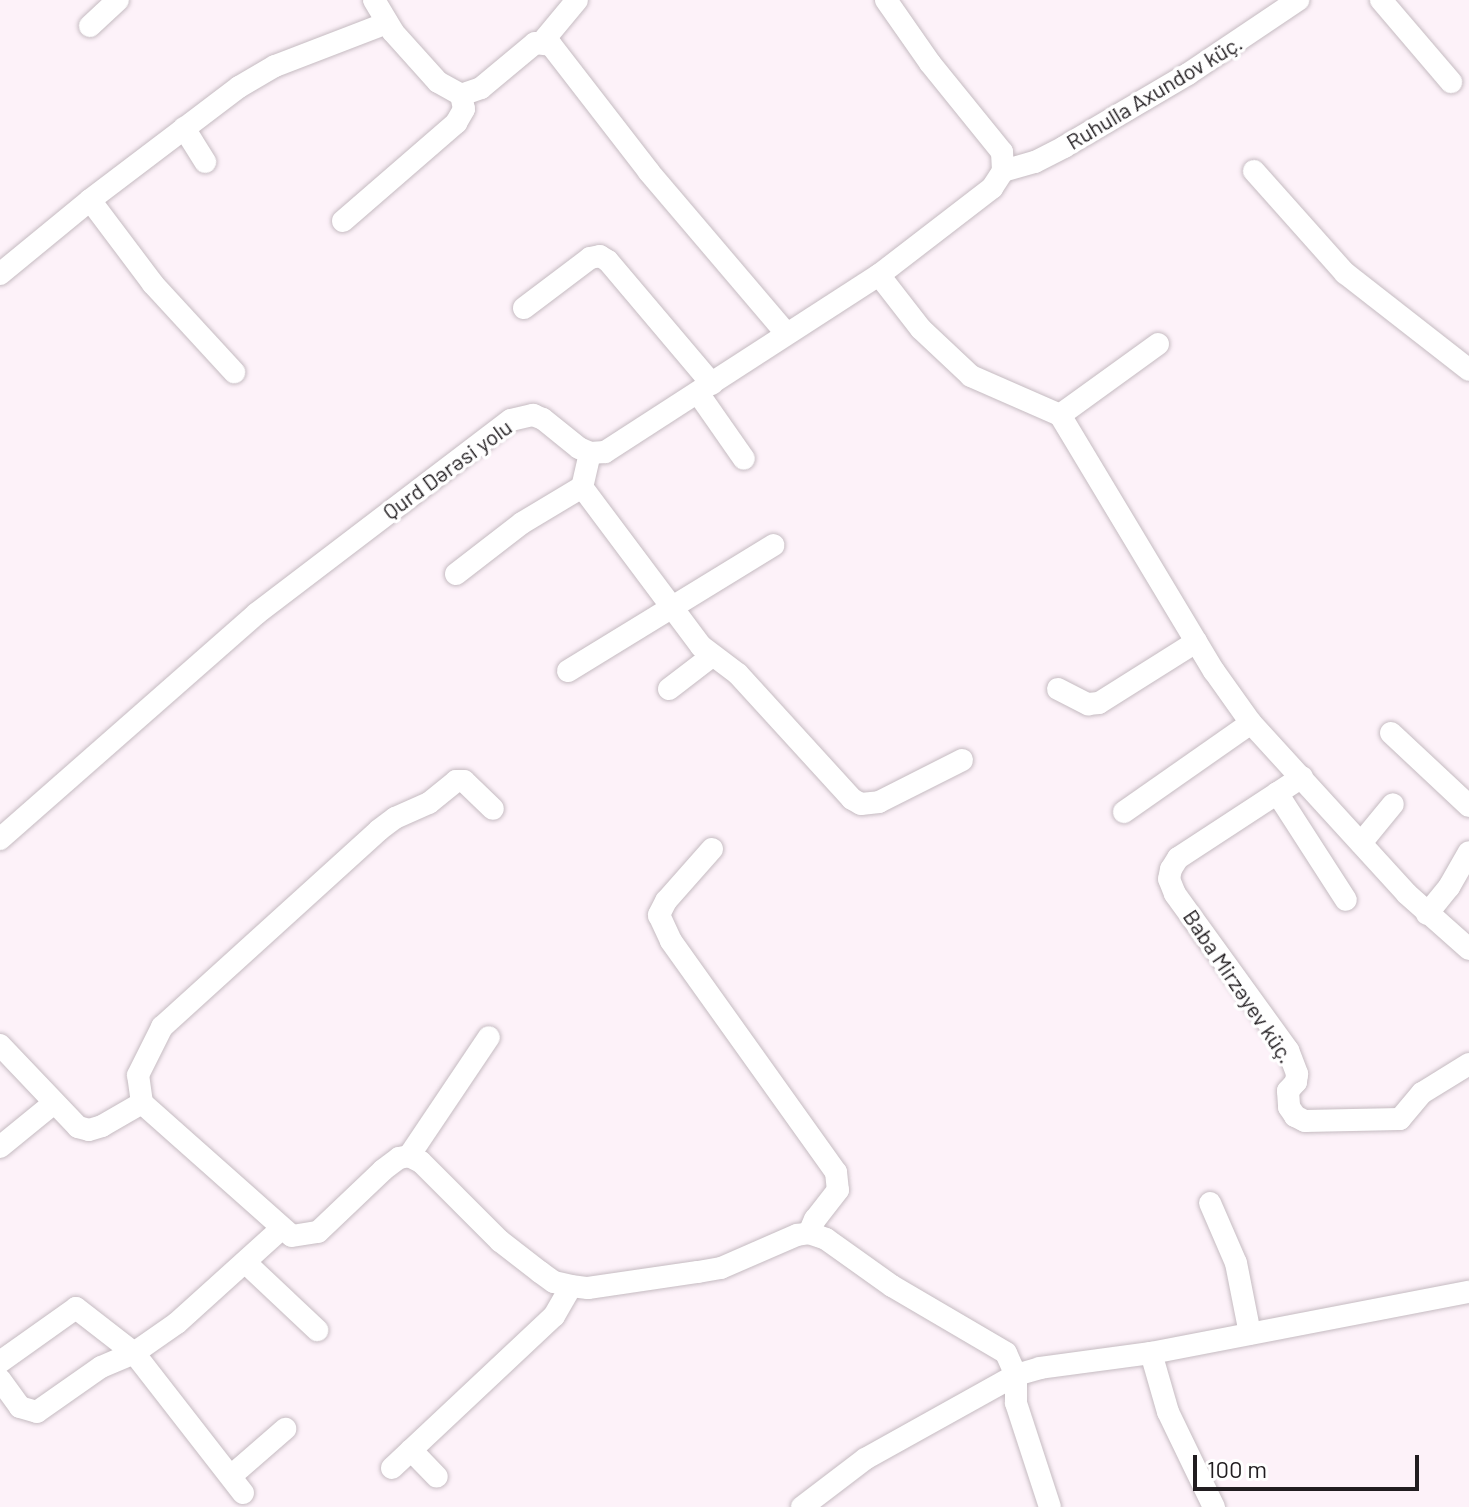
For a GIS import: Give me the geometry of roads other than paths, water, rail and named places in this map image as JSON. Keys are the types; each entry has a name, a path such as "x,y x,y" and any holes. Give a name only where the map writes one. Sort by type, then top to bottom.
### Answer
{"street":[{"path":"90,26 118,0"},
{"path":"343,221 456,123 464,109 461,95 438,82 387,23 374,0"},
{"path":"461,95 481,88 526,48 543,41 577,0"},
{"path":"456,574 522,523 582,487 590,453 605,452 879,275 981,198 1003,171 1002,152 930,63 886,0"},
{"name":"Ruhulla Axundov küç.","path":"1003,171 1035,162 1064,147 1188,74 1298,0"},
{"path":"1381,0 1451,82"},
{"path":"3,265 239,87 275,66 387,23"},
{"path":"543,41 556,51 649,172 786,333"},
{"path":"184,128 205,162"},
{"path":"1254,171 1345,273 1469,370"},
{"path":"90,200 161,293 234,372"},
{"path":"524,308 590,258 600,256 608,261 705,388 744,459"},
{"path":"879,275 921,329 971,376 1060,415 1196,642 1251,723 1427,914 1469,949"},
{"path":"1060,415 1158,344"},
{"name":"Qurd Dərəsi yolu","path":"0,839 256,614 511,420 522,415 543,419 590,453"},
{"path":"582,487 712,656 738,674 861,804 879,802 962,760"},
{"path":"568,671 774,545"},
{"path":"1058,689 1088,704 1099,703 1196,642"},
{"path":"669,689 712,656"},
{"path":"1124,812 1251,723"},
{"path":"1391,733 1469,806"},
{"name":"Baba Mirzəyev küç.","path":"1302,777 1178,858 1169,879 1175,894 1288,1050 1297,1074 1287,1097 1295,1116 1305,1121 1400,1119 1422,1093 1469,1064"},
{"path":"493,809 464,781 456,781 429,803 395,818 379,830 162,1027 138,1075 142,1103 292,1236 318,1232 383,1170 399,1158 409,1156 421,1162 500,1241 554,1282 571,1286 588,1288 721,1268 797,1235 809,1233 826,1239 892,1286 993,1344 1012,1361 1016,1375 1016,1403 1050,1507"},
{"path":"1277,793 1346,900"},
{"path":"1361,843 1393,804"},
{"path":"712,849 666,901 659,915 671,941 836,1172 838,1190 815,1219 809,1233"},
{"path":"1427,914 1449,887 1469,852"},
{"path":"409,1156 489,1037"},
{"path":"0,1045 78,1127 89,1130 142,1103"},
{"path":"0,1147 54,1103"},
{"path":"1210,1203 1236,1263 1250,1334"},
{"path":"0,1379 20,1407 37,1412 101,1367 134,1353 177,1323 281,1229"},
{"path":"246,1263 317,1330"},
{"path":"392,1468 554,1316 571,1286"},
{"path":"802,1507 865,1459 1016,1375 1040,1368 1151,1353 1469,1292"},
{"path":"0,1362 76,1308 134,1353 237,1485 285,1429"},
{"path":"1151,1353 1168,1412 1214,1507"},
{"path":"411,1450 437,1477"}]}
